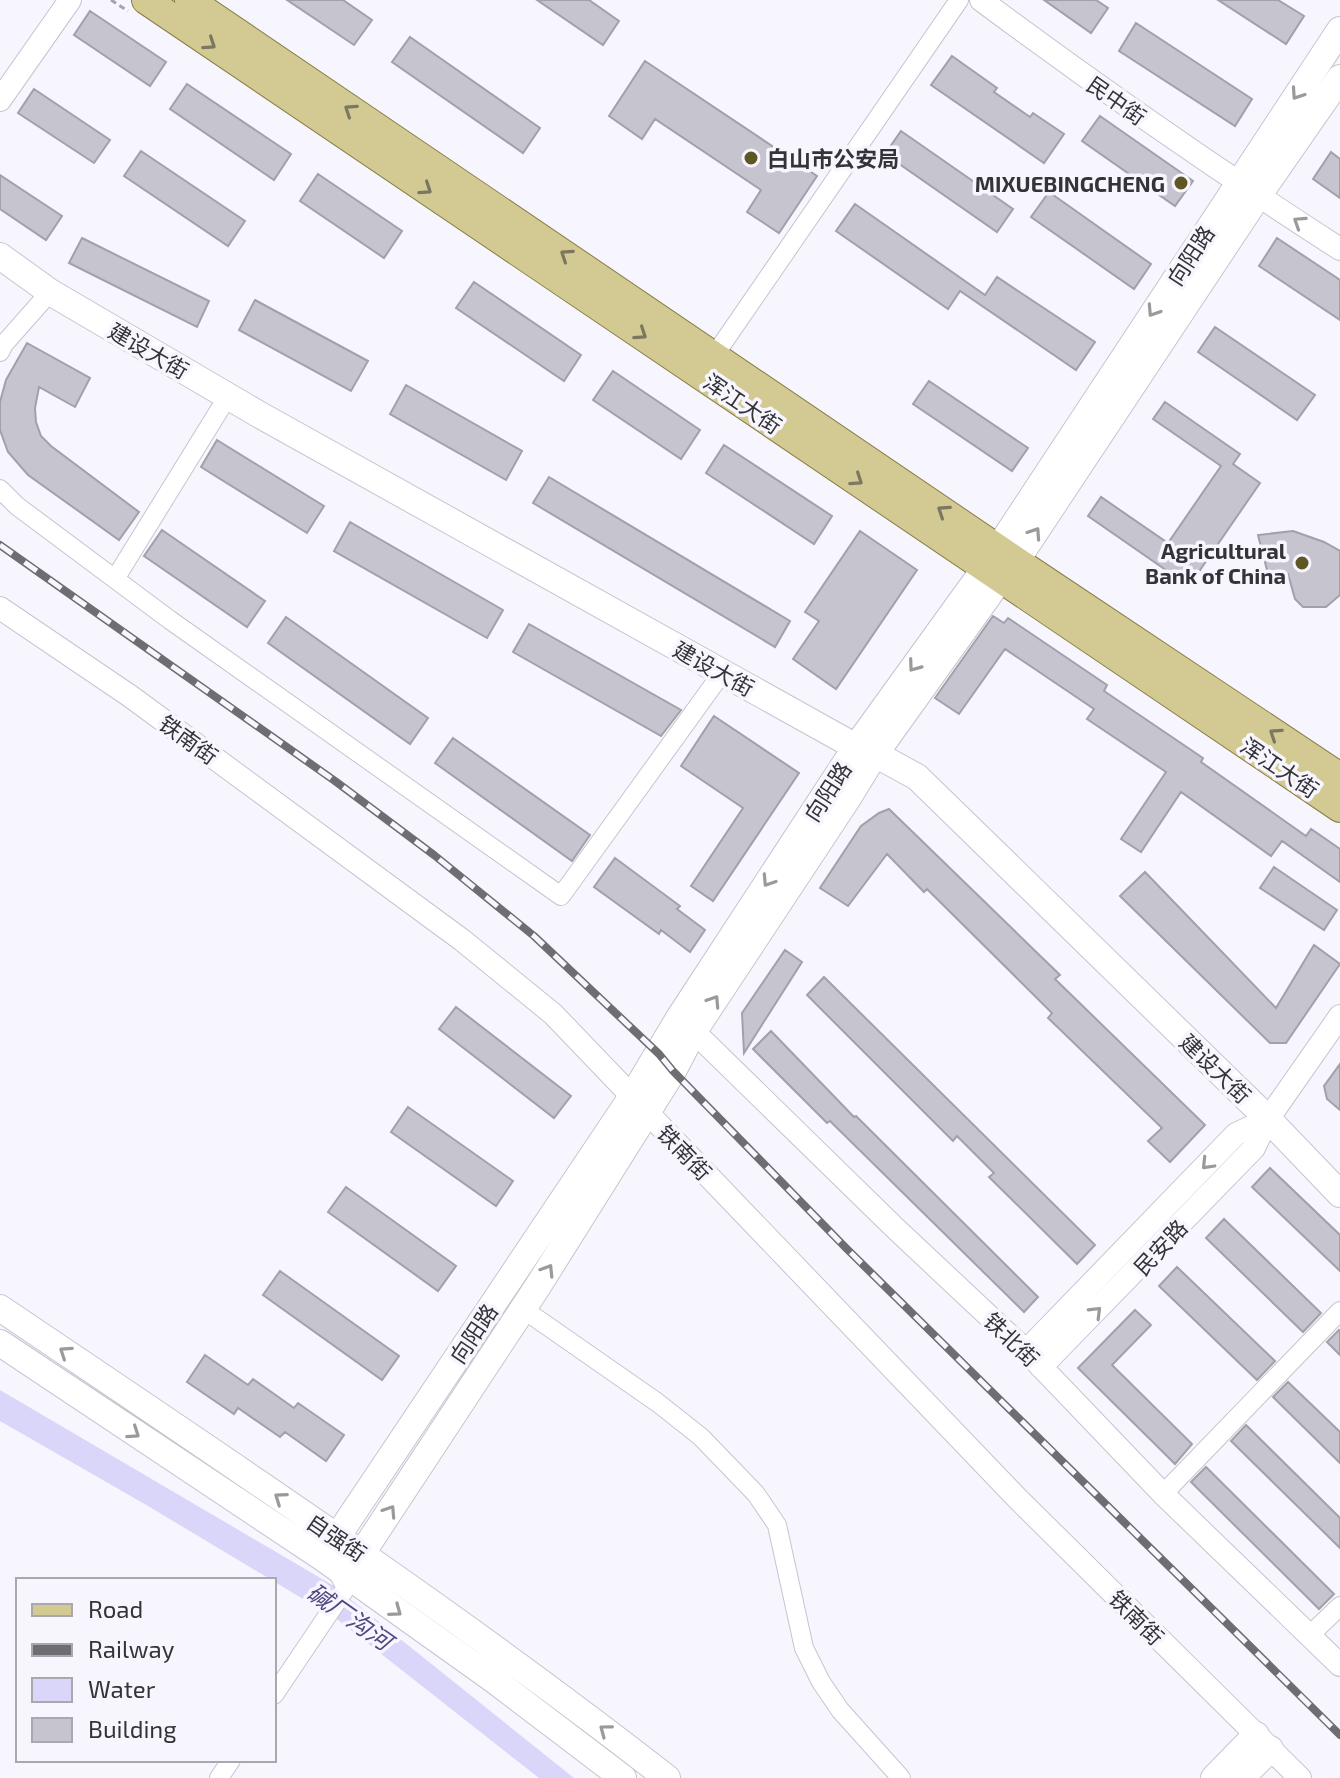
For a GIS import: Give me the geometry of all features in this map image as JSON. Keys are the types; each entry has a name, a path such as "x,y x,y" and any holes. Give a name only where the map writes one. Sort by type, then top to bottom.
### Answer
{"main road":[{"name":"浑江大街","path":"146,0 1000,563 1340,777"},
{"name":"浑江大街","path":"189,0 714,356 1340,808"},
{"name":"向阳路","path":"337,1565 362,1553 523,1309 687,1025 848,798 865,750 1000,563 1248,190 1340,30"},
{"name":"向阳路","path":"1248,190 1340,78"},
{"name":"建设大街","path":"0,256 50,292 228,396 722,673 917,777 1268,1119 1340,1194"},
{"name":"向阳路","path":"337,1565 640,1103"},
{"name":"自强街","path":"0,1308 623,1778"},
{"name":"自强街","path":"0,1343 337,1565"},
{"name":"自强街","path":"362,1553 544,1684 667,1778"},
{"path":"1214,1778 1263,1742"},
{"path":"1241,1778 1263,1742"}],"street":[{"path":"0,100 70,0"},
{"path":"714,356 959,0"},
{"name":"民中街","path":"981,0 1109,96 1340,249"},
{"path":"0,352 50,292"},
{"path":"115,579 228,396"},
{"path":"0,489 17,506 115,579 561,896 722,673"},
{"name":"铁南街","path":"0,608 130,696 462,940 553,1014 1017,1498 1300,1778"},
{"name":"民安路","path":"1034,1359 1254,1148 1268,1119 1340,1016"},
{"name":"铁北街","path":"687,1025 1034,1359 1163,1494 1340,1665"},
{"path":"523,1309 658,1403 701,1437 756,1494 777,1525 804,1648 821,1682 840,1710 901,1778"},
{"path":"1163,1494 1340,1311"},
{"path":"276,1692 325,1617 337,1565"},
{"path":"1310,1635 1340,1606"}],"water":[{"name":"碱厂沟河","path":"0,1390 334,1586 574,1778 539,1778 338,1620 276,1583 276,1578 268,1578 0,1421"}],"building":[{"path":"287,0 343,0 372,20 354,45"},
{"path":"537,0 589,0 619,21 603,45"},
{"path":"1044,0 1096,0 1108,8 1091,33"},
{"path":"1218,0 1278,0 1304,16 1286,44"},
{"path":"90,11 166,62 150,86 74,35"},
{"path":"1136,23 1252,99 1235,126 1119,51"},
{"path":"410,37 540,128 523,153 392,62"},
{"path":"952,56 997,88 994,92 1030,117 1033,113 1064,134 1044,163 931,85"},
{"name":"白山市公安局","path":"645,61 817,176 779,233 747,212 761,190 655,119 642,139 609,116"},
{"path":"187,84 291,154 274,180 170,109"},
{"path":"34,89 110,140 94,163 18,113"},
{"path":"1100,116 1193,181 1175,206 1082,141"},
{"path":"901,131 1013,209 997,232 885,154"},
{"path":"141,151 245,221 228,246 124,176"},
{"path":"1331,152 1340,159 1340,198 1313,179"},
{"path":"318,174 402,231 384,258 300,201"},
{"path":"0,175 62,216 46,240 0,209"},
{"path":"1049,192 1151,264 1134,289 1031,217"},
{"path":"855,204 985,295 997,277 1095,342 1076,370 960,291 948,309 836,231"},
{"path":"82,238 209,301 197,327 69,263"},
{"path":"1277,238 1340,280 1340,320 1259,266"},
{"path":"474,282 581,355 564,381 456,308"},
{"path":"255,300 368,361 351,391 239,330"},
{"path":"1215,327 1315,395 1297,420 1198,352"},
{"path":"27,343 90,378 75,407 39,387 36,422 41,436 51,446 139,512 119,540 28,475 8,452 0,430 0,402 6,380"},
{"path":"613,371 700,430 681,459 593,400"},
{"path":"929,381 1028,448 1012,471 913,404"},
{"path":"406,385 522,451 506,480 390,414"},
{"path":"1165,402 1240,454 1233,464 1260,483 1189,586 1088,516 1101,497 1168,543 1221,466 1153,419"},
{"path":"217,440 324,506 307,533 201,467"},
{"path":"724,445 832,516 814,544 706,473"},
{"path":"549,477 790,621 775,647 533,503"},
{"path":"350,522 503,610 487,638 334,551"},
{"path":"162,530 265,601 247,627 144,556"},
{"path":"860,531 917,570 836,689 793,659 819,621 805,612"},
{"name":"Agricultural Bank of China","path":"1293,531 1340,551 1340,595 1326,607 1303,607 1295,599 1288,574 1268,574 1258,535"},
{"path":"993,616 1004,623 1008,618 1107,685 1104,691 1203,758 1201,762 1306,836 1311,829 1340,849 1340,882 1282,841 1271,856 1181,792 1141,852 1121,839 1166,772 1087,719 1094,709 1005,649 959,714 935,698"},
{"path":"286,617 428,718 410,744 268,643"},
{"path":"529,624 681,710 661,736 513,652"},
{"path":"714,716 799,773 713,901 691,886 743,808 681,766"},
{"path":"453,738 590,835 572,861 435,763"},
{"path":"889,809 1060,975 1055,979 1205,1125 1170,1162 1148,1141 1162,1128 1048,1018 1052,1013 927,889 924,892 887,854 848,906 820,888 861,826"},
{"path":"615,858 680,906 677,909 705,930 690,952 661,930 659,934 594,887"},
{"path":"1274,867 1337,910 1324,930 1260,888"},
{"path":"1145,872 1276,1008 1314,945 1340,964 1286,1043 1270,1043 1120,896"},
{"path":"785,950 802,962 744,1053 742,1013"},
{"path":"824,977 1095,1245 1077,1264 989,1177 994,1173 957,1136 953,1141 807,995"},
{"path":"456,1007 571,1096 554,1118 439,1029"},
{"path":"771,1031 1038,1297 1024,1312 753,1049"},
{"path":"1340,1064 1340,1110 1327,1099 1324,1086"},
{"path":"408,1107 513,1181 496,1206 391,1132"},
{"path":"1270,1168 1340,1235 1340,1271 1252,1187"},
{"path":"346,1187 456,1266 438,1291 328,1212"},
{"path":"1224,1219 1321,1313 1303,1332 1206,1238"},
{"path":"1177,1267 1275,1361 1257,1380 1159,1286"},
{"path":"280,1271 399,1356 382,1380 263,1295"},
{"path":"1135,1310 1151,1325 1112,1365 1192,1444 1175,1464 1078,1368"},
{"path":"1340,1331 1340,1355 1327,1342"},
{"path":"205,1355 248,1385 253,1379 294,1408 298,1403 344,1435 326,1461 285,1432 280,1437 238,1408 234,1414 187,1382"},
{"path":"1288,1382 1340,1432 1340,1463 1273,1397"},
{"path":"1246,1425 1340,1518 1340,1548 1231,1441"},
{"path":"1206,1467 1334,1594 1319,1609 1191,1482"}],"railway":[{"path":"0,545 335,781 434,855 534,936 659,1054 847,1249 1340,1735"}],"place":[{"name":"白山市公安局","path":"751,158"},
{"name":"MIXUEBINGCHENG","path":"1181,183"},
{"name":"Agricultural Bank of China","path":"1302,563"}]}
